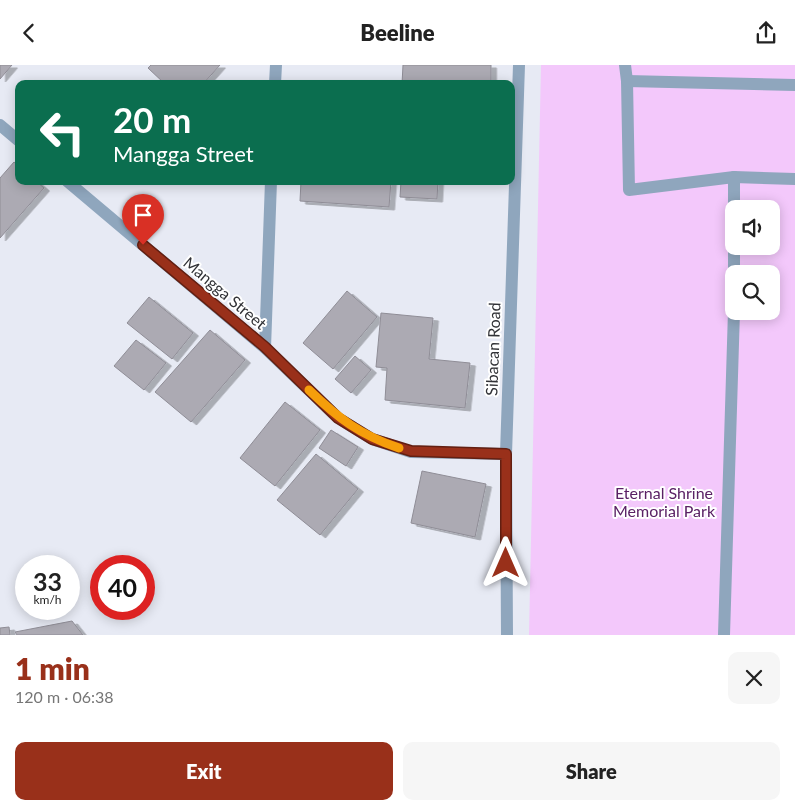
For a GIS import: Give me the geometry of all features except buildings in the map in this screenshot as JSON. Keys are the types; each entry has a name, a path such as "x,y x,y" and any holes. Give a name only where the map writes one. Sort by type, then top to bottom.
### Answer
{"street":[{"path":"275,80 276,65"},
{"name":"Sibacan Road","path":"515,185 519,65"},
{"path":"625,65 627,81 628,190 734,177 795,179"},
{"path":"627,81 795,85"},
{"path":"0,125 15,138"},
{"path":"734,177 734,200"},
{"name":"Mangga Street","path":"72,185 265,347 338,418 372,439 411,451 506,454"},
{"path":"265,347 272,185"},
{"name":"Sibacan Road","path":"507,635 506,454 515,185"},
{"path":"724,635 734,320"}],"green space":[{"name":"Eternal Shrine Memorial Park","path":"541,65 795,65 795,635 529,635"}],"slow traffic":[{"path":"309,390 338,418 372,439 399,448"}],"route":[{"path":"143,245 265,347 338,418 372,439 411,451 506,454 506,563"}]}
